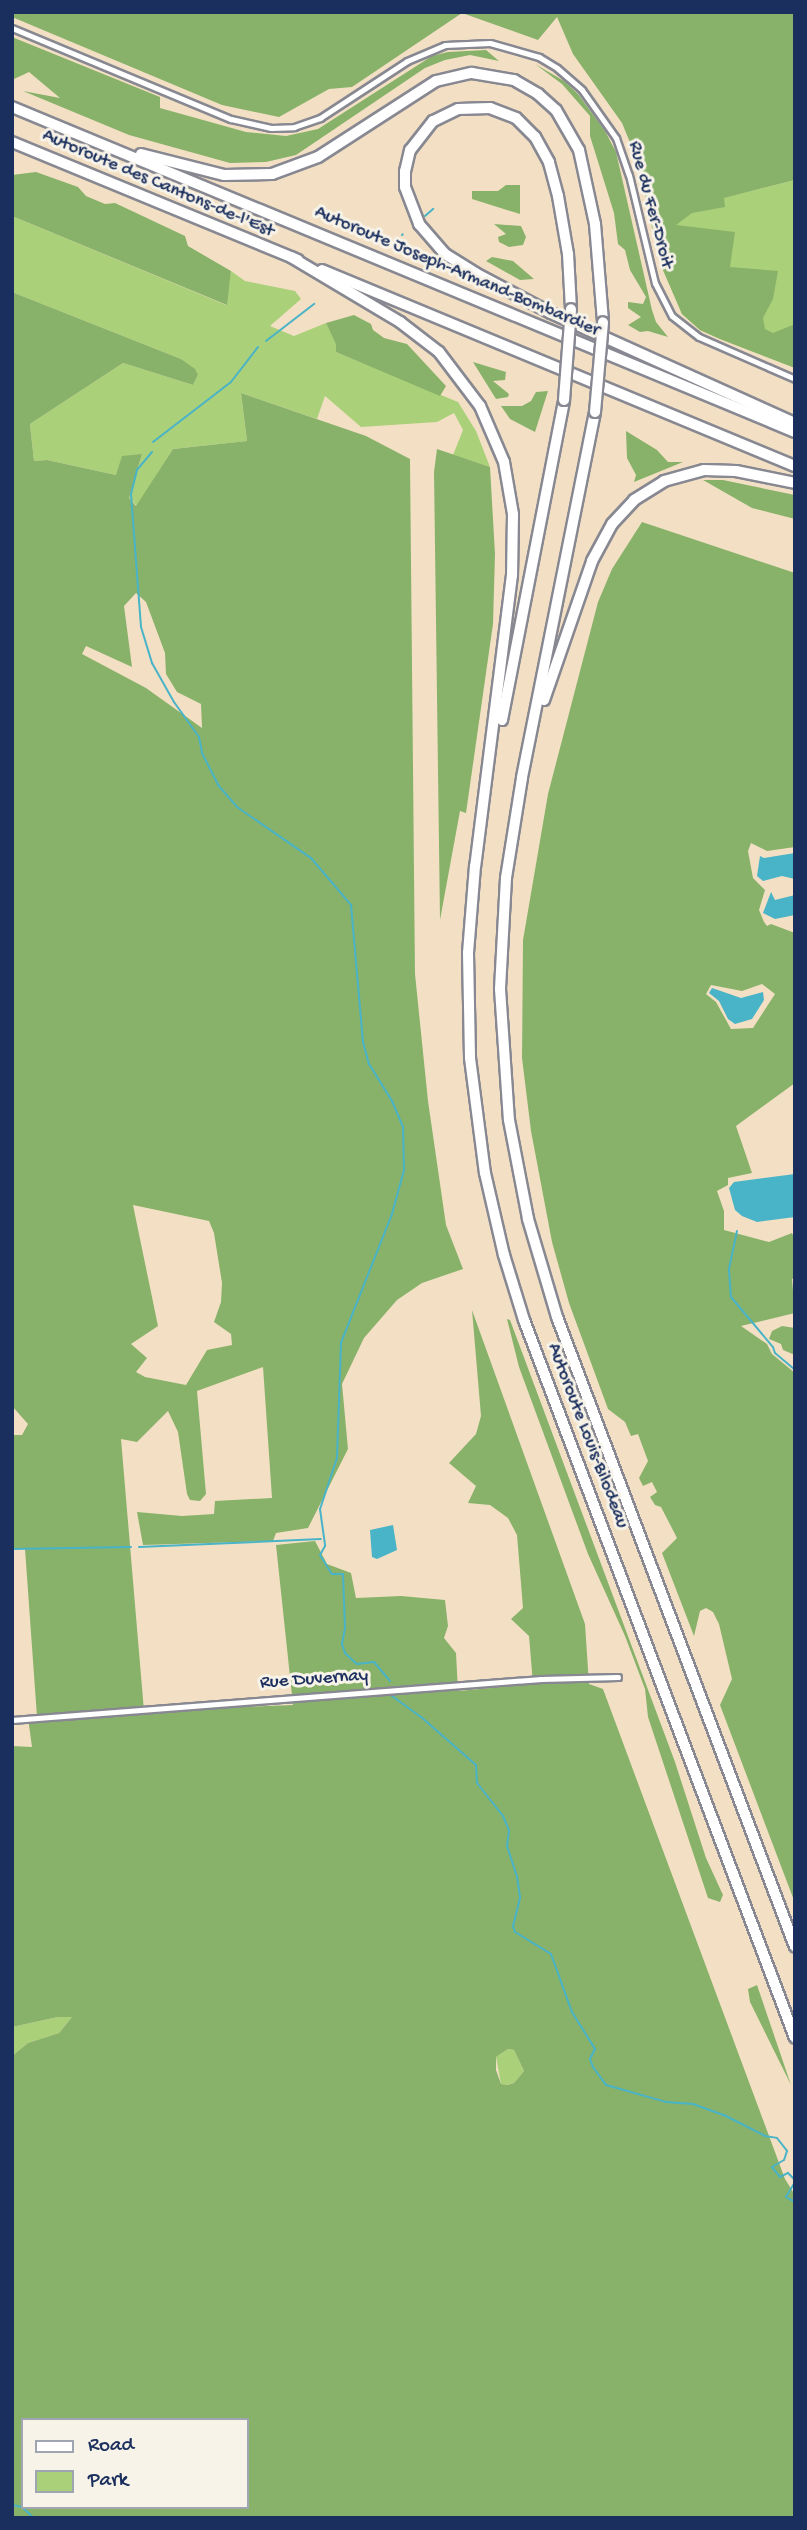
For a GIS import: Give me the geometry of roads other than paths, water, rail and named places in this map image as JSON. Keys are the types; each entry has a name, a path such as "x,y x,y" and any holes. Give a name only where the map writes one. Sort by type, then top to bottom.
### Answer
{"highway":[{"path":"105,145 215,174 239,177 272,174 318,157 436,81 472,73 507,77 532,89 550,104 576,143 594,216 603,322 595,412 529,746"},
{"name":"Autoroute des Cantons-de-l'Est","path":"12,107 105,145"},
{"path":"481,821 564,400 571,309 568,254 549,162 535,137 516,118 490,108 458,109 433,121 410,150 405,171 405,187 419,224 445,254 536,306 795,423"},
{"name":"Autoroute des Cantons-de-l'Est","path":"12,142 291,257"},
{"name":"Autoroute Joseph-Armand-Bombardier","path":"105,145 795,432"},
{"path":"291,257 795,466"},
{"path":"291,257 394,318 434,348 472,392 499,447 512,499 513,556 503,663 481,821"},
{"path":"529,746 586,574 605,535 629,504 659,483 704,470 736,471 795,483"},
{"name":"Autoroute Louis-Bilodeau","path":"529,746 506,878 500,980 505,1090 522,1195 561,1326 795,1947"},
{"name":"Autoroute Louis-Bilodeau","path":"481,821 469,935 469,1040 482,1154 504,1255 539,1359 795,2038"}],"street":[{"name":"Rue du Fer-Droit","path":"12,28 231,119 271,128 294,127 320,118 407,61 445,45 491,43 540,57 560,70 582,90 616,138 629,175 655,283 672,316 686,330 705,340 795,379"},
{"name":"Rue Duvernay","path":"12,1720 515,1681 618,1677"}],"water":[{"path":"795,853 795,879 782,876 763,881 757,876 760,856 764,858"},
{"path":"771,892 775,900 795,895 795,915 775,919 763,913"},
{"path":"712,988 741,998 763,992 764,1000 752,1019 735,1024 728,1019 719,1001 709,993"},
{"path":"795,1174 795,1217 757,1222 735,1210 729,1188 734,1182"},
{"path":"393,1525 397,1550 377,1559 372,1557 370,1530"}],"waterway":[{"path":"425,216 433,209"},
{"path":"266,341 314,304"},
{"path":"153,442 231,382 258,347"},
{"path":"152,452 137,470 131,494 141,627 152,663 174,702 199,737 202,753 218,785 237,807 311,858 351,905 363,1042 369,1064 392,1101 403,1127 404,1170 392,1214 341,1343 337,1458 320,1509 325,1546 320,1555 332,1574 343,1574 345,1628 342,1644 345,1653 357,1664 374,1662 390,1681"},
{"path":"737,1231 729,1270 731,1297 773,1347 775,1353 795,1370"},
{"path":"139,1547 321,1539"},
{"path":"12,1549 131,1547"},
{"path":"392,1696 420,1716 476,1765 477,1783 503,1816 509,1830 507,1846 517,1876 520,1898 513,1926 515,1932 551,1954 572,2012 595,2049 590,2059 593,2067 606,2085 666,2102 693,2104 724,2115 765,2136 777,2138 787,2151 784,2160 772,2167 780,2177 788,2173 795,2180"},
{"path":"795,2182 786,2197 795,2202 795,2215"},
{"path":"12,2505 21,2507"},
{"path":"24,2509 34,2518"}]}
